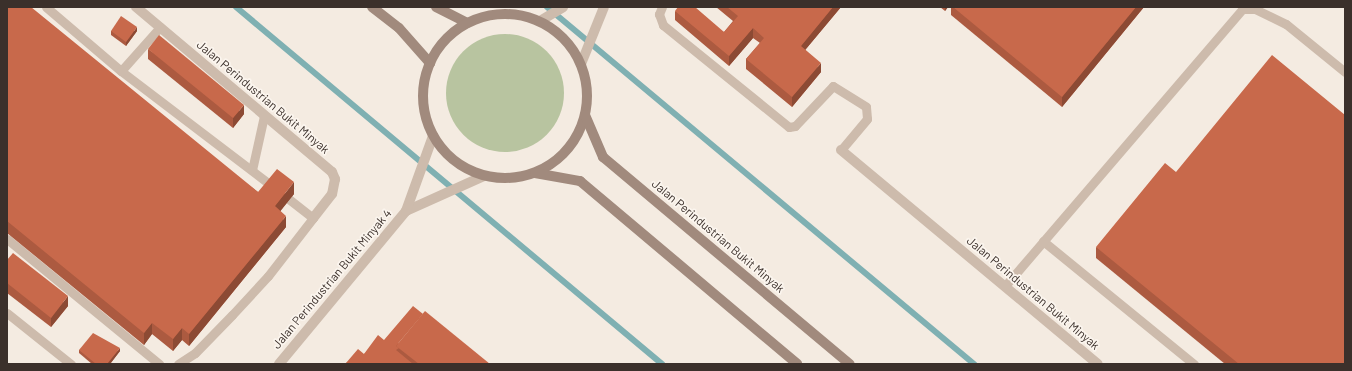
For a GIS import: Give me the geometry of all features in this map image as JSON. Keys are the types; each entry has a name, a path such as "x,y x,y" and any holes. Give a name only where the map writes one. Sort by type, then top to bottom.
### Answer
{"main road":[{"path":"372,7 398,28 430,63"},
{"path":"436,7 467,24"},
{"path":"493,15 520,15 544,19 571,47 581,64 587,89 585,115 575,139 558,159 535,173 510,178 484,176 463,167 433,136 425,117 423,89 430,63 445,40 467,24 493,15"},
{"name":"Jalan Perindustrian Bukit Minyak","path":"585,115 604,157 850,364"},
{"path":"535,173 580,181 797,364"}],"street":[{"name":"Jalan Perindustrian Bukit Minyak","path":"136,7 332,172 335,179 332,194 313,218"},
{"path":"544,19 562,7"},
{"path":"581,64 592,32 604,7"},
{"path":"406,211 433,136"},
{"name":"Jalan Perindustrian Bukit Minyak","path":"841,150 1098,364"},
{"path":"406,211 484,176"},
{"name":"Jalan Perindustrian Bukit Minyak 4","path":"279,364 406,211"}],"lane":[{"path":"46,7 121,71 272,186"},
{"path":"662,7 659,14 663,25 789,127 795,126 833,86 866,107 867,118 841,150"},
{"path":"1005,286 1242,9 1255,9 1286,24 1345,72"},
{"path":"121,71 160,27"},
{"path":"252,170 264,116"},
{"path":"178,364 195,353 268,276 313,218 289,199"},
{"path":"7,240 159,364"},
{"path":"1044,241 1194,364"},
{"path":"7,313 71,364"}],"green space":[{"path":"505,34 516,35 528,39 547,51 559,70 563,82 563,104 559,116 547,135 528,147 516,151 505,152 494,151 482,147 463,135 451,116 447,104 446,93 447,82 451,70 463,51 482,39 494,35"}],"building":[{"path":"7,7 31,7 258,192 277,169 294,182 275,206 286,216 189,334 182,328 173,339 152,323 144,333 7,221"},
{"path":"678,7 695,7 724,32 738,16 727,7 833,7 801,46 821,63 792,97 746,59 764,38 753,28 729,56 675,11"},
{"path":"953,7 1136,7 1062,97"},
{"path":"121,16 137,27 126,42 111,31"},
{"path":"159,35 244,105 233,118 148,49"},
{"path":"1272,55 1345,115 1345,364 1239,364 1096,247 1165,163 1176,172"},
{"path":"13,253 68,296 51,318 7,283 7,260"},
{"path":"413,306 423,314 396,346 399,348 396,350 413,364 346,363 358,349 364,354 378,335 384,340"},
{"path":"425,311 490,364 419,364 396,346"},
{"path":"93,333 120,348 107,364 96,364 79,350"}],"waterway":[{"path":"236,7 662,364"},
{"path":"547,7 974,364"}]}
